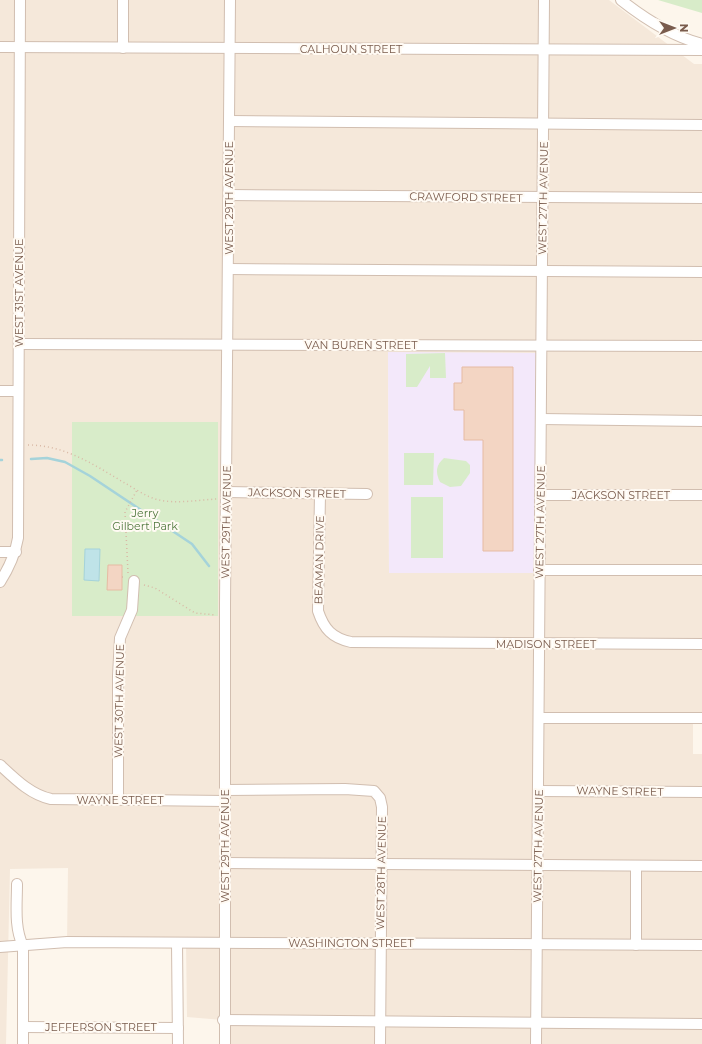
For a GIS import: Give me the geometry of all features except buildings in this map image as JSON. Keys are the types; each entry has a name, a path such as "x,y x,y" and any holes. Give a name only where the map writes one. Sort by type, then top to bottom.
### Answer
{"street":[{"name":"WEST 31ST AVENUE","path":"0,582 16,552 18,538 20,0"},
{"path":"123,0 123,48"},
{"name":"WEST 29TH AVENUE","path":"225,1044 223,1020 230,0"},
{"name":"WEST 27TH AVENUE","path":"536,1044 544,0"},
{"path":"621,0 638,14 666,30 702,44"},
{"name":"CALHOUN STREET","path":"0,47 702,50"},
{"path":"230,121 702,124"},
{"name":"CRAWFORD STREET","path":"229,195 702,198"},
{"path":"229,269 702,272"},
{"name":"VAN BUREN STREET","path":"19,344 702,346"},
{"path":"0,391 18,391"},
{"path":"541,419 702,421"},
{"name":"BEAMAN DRIVE","path":"320,494 318,611 323,624 330,634 340,640 351,642 390,642"},
{"name":"JACKSON STREET","path":"227,496 367,494"},
{"name":"JACKSON STREET","path":"540,495 702,495"},
{"path":"0,552 16,552"},
{"path":"539,570 702,570"},
{"name":"WEST 30TH AVENUE","path":"118,800 118,676 120,638 132,610 134,581"},
{"name":"MADISON STREET","path":"390,642 702,644"},
{"path":"538,718 702,718"},
{"name":"WAYNE STREET","path":"0,765 19,783 42,797 51,800 225,801"},
{"name":"WEST 28TH AVENUE","path":"225,790 345,789 374,791 380,798 382,807 380,864 380,1044"},
{"name":"WAYNE STREET","path":"538,790 702,792"},
{"path":"225,863 702,866"},
{"path":"636,866 636,945"},
{"path":"17,884 16,921 19,937 23,946 23,1044"},
{"name":"WASHINGTON STREET","path":"0,947 67,942 702,945"},
{"path":"177,943 178,1044"},
{"path":"223,1020 702,1024"},
{"name":"JEFFERSON STREET","path":"23,1027 178,1028"}],"path":[{"path":"28,445 42,445 64,450 93,464 136,491 158,500 227,496"},
{"path":"128,566 125,512 136,491"},
{"path":"134,581 156,588 195,613 220,615"}],"shaded area":[{"path":"0,0 609,0 694,64 702,64 702,723 693,724 693,754 702,754 702,1044 223,1044 223,1020 187,1017 186,943 67,942 68,868 10,869 6,1044 0,1044","holes":["388,353 541,353 389,573"]},
{"path":"388,352 542,353 539,573 389,573"}],"green space":[{"path":"658,0 702,0 702,13"},
{"path":"445,353 446,378 430,378 430,366 417,387 406,387 406,354"},
{"name":"Jerry Gilbert Park","path":"72,422 218,422 218,616 72,616"},
{"path":"404,453 434,453 433,485 404,485"},
{"path":"444,458 466,461 470,465 470,473 461,486 450,487 440,482 437,475 437,469 439,463"},
{"path":"411,497 443,497 443,558 411,558"}],"water":[{"path":"85,549 100,549 99,581 84,580"}],"waterway":[{"path":"31,459 47,458 65,462 90,476 192,544 209,566"}]}
